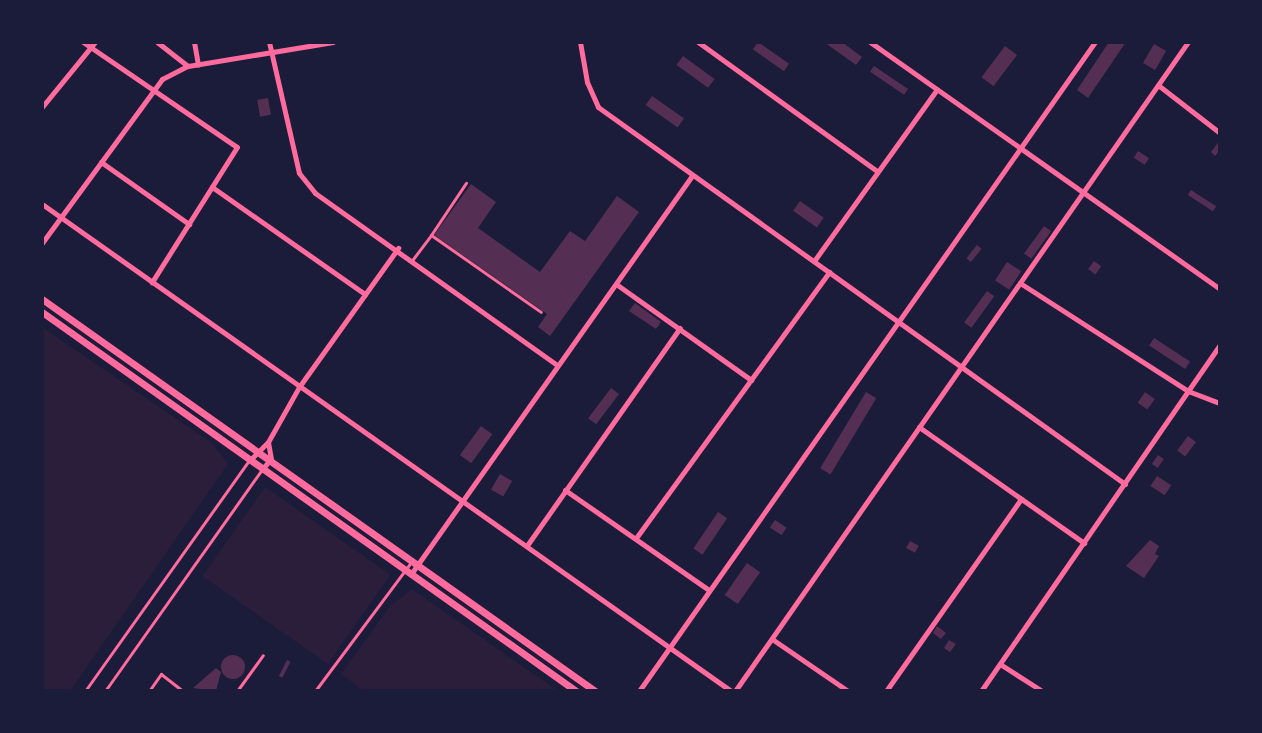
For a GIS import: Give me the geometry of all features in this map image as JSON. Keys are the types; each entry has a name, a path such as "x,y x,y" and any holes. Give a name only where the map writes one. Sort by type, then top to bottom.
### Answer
{"street":[{"path":"83,42 93,45 155,87 237,147 152,282"},
{"path":"157,42 188,66"},
{"path":"194,42 198,65"},
{"path":"269,42 299,173 315,193 398,248 556,364"},
{"path":"42,243 155,87 188,66 333,42"},
{"path":"580,42 587,82 598,107 1125,484"},
{"path":"698,42 877,171"},
{"path":"870,42 1220,289"},
{"path":"639,691 1095,42"},
{"path":"42,204 733,691 1188,42"},
{"path":"42,107 93,45"},
{"path":"1158,85 1220,133"},
{"path":"814,261 937,89"},
{"path":"101,162 189,224"},
{"path":"408,572 463,500 692,175"},
{"path":"212,187 366,294"},
{"path":"249,460 256,450 268,442 299,387 398,248"},
{"path":"636,538 829,272"},
{"path":"1020,283 1188,391 1220,403"},
{"path":"616,284 751,380"},
{"path":"42,299 595,691"},
{"path":"42,312 576,691"},
{"path":"528,544 680,328"},
{"path":"981,691 1220,345"},
{"path":"919,427 1084,543"},
{"path":"268,442 271,459"},
{"path":"262,469 271,459"},
{"path":"565,490 709,590"},
{"path":"886,691 1021,499"},
{"path":"772,639 848,691"},
{"path":"1000,664 1042,691"}],"lane":[{"path":"413,259 466,183"},
{"path":"431,235 541,312"},
{"path":"85,691 249,460"},
{"path":"105,691 262,469"},
{"path":"315,691 408,572"},
{"path":"237,691 263,655"},
{"path":"149,691 161,674 183,691"}],"shaded area":[{"path":"42,327 212,443 228,464 70,691 42,691"},
{"path":"265,487 390,575 328,664 202,576"},
{"path":"412,589 558,691 364,691 341,674 391,605"}],"building":[{"path":"758,42 789,64 784,71 753,49"},
{"path":"824,42 842,42 862,57 856,65"},
{"path":"1109,42 1126,42 1088,98 1077,90"},
{"path":"1154,44 1166,51 1155,70 1143,63"},
{"path":"1005,46 1017,55 994,86 982,77"},
{"path":"683,56 715,79 708,88 677,65"},
{"path":"874,66 908,89 904,95 870,72"},
{"path":"652,96 684,118 678,127 646,105"},
{"path":"268,98 271,115 260,117 257,100"},
{"path":"1220,140 1220,150 1215,156 1211,152"},
{"path":"1138,151 1149,158 1145,165 1134,158"},
{"path":"471,184 496,202 478,228 540,272 570,231 585,241 617,196 639,212 550,336 538,327 547,314 434,235"},
{"path":"1191,190 1216,206 1213,211 1188,195"},
{"path":"800,201 824,218 817,227 793,211"},
{"path":"1044,226 1051,231 1031,259 1024,254"},
{"path":"977,245 982,249 971,262 966,258"},
{"path":"1094,261 1101,266 1095,274 1088,269"},
{"path":"1007,262 1021,271 1009,290 995,280"},
{"path":"987,291 994,296 971,328 964,323"},
{"path":"635,303 661,322 656,329 629,311"},
{"path":"1154,338 1190,361 1185,369 1149,346"},
{"path":"611,388 619,394 596,424 588,418"},
{"path":"866,392 876,398 830,474 820,468"},
{"path":"1145,392 1155,399 1147,410 1138,403"},
{"path":"481,426 492,434 471,463 460,455"},
{"path":"1188,436 1196,442 1185,456 1177,450"},
{"path":"1158,455 1164,459 1158,468 1152,464"},
{"path":"500,474 512,481 503,497 491,490"},
{"path":"1157,476 1171,485 1165,495 1150,486"},
{"path":"718,512 727,518 703,555 693,548"},
{"path":"775,520 787,528 782,535 770,527"},
{"path":"1150,540 1159,546 1155,554 1159,556 1144,578 1126,566"},
{"path":"910,541 919,546 915,553 906,548"},
{"path":"747,563 760,572 738,604 725,595"},
{"path":"937,626 946,633 941,639 933,633"},
{"path":"949,640 956,644 950,652 944,648"},
{"path":"233,655 241,659 245,667 241,675 233,679 225,675 221,667 225,659"},
{"path":"287,660 291,662 282,678 279,676"},
{"path":"216,668 221,672 216,691 193,688"}]}
